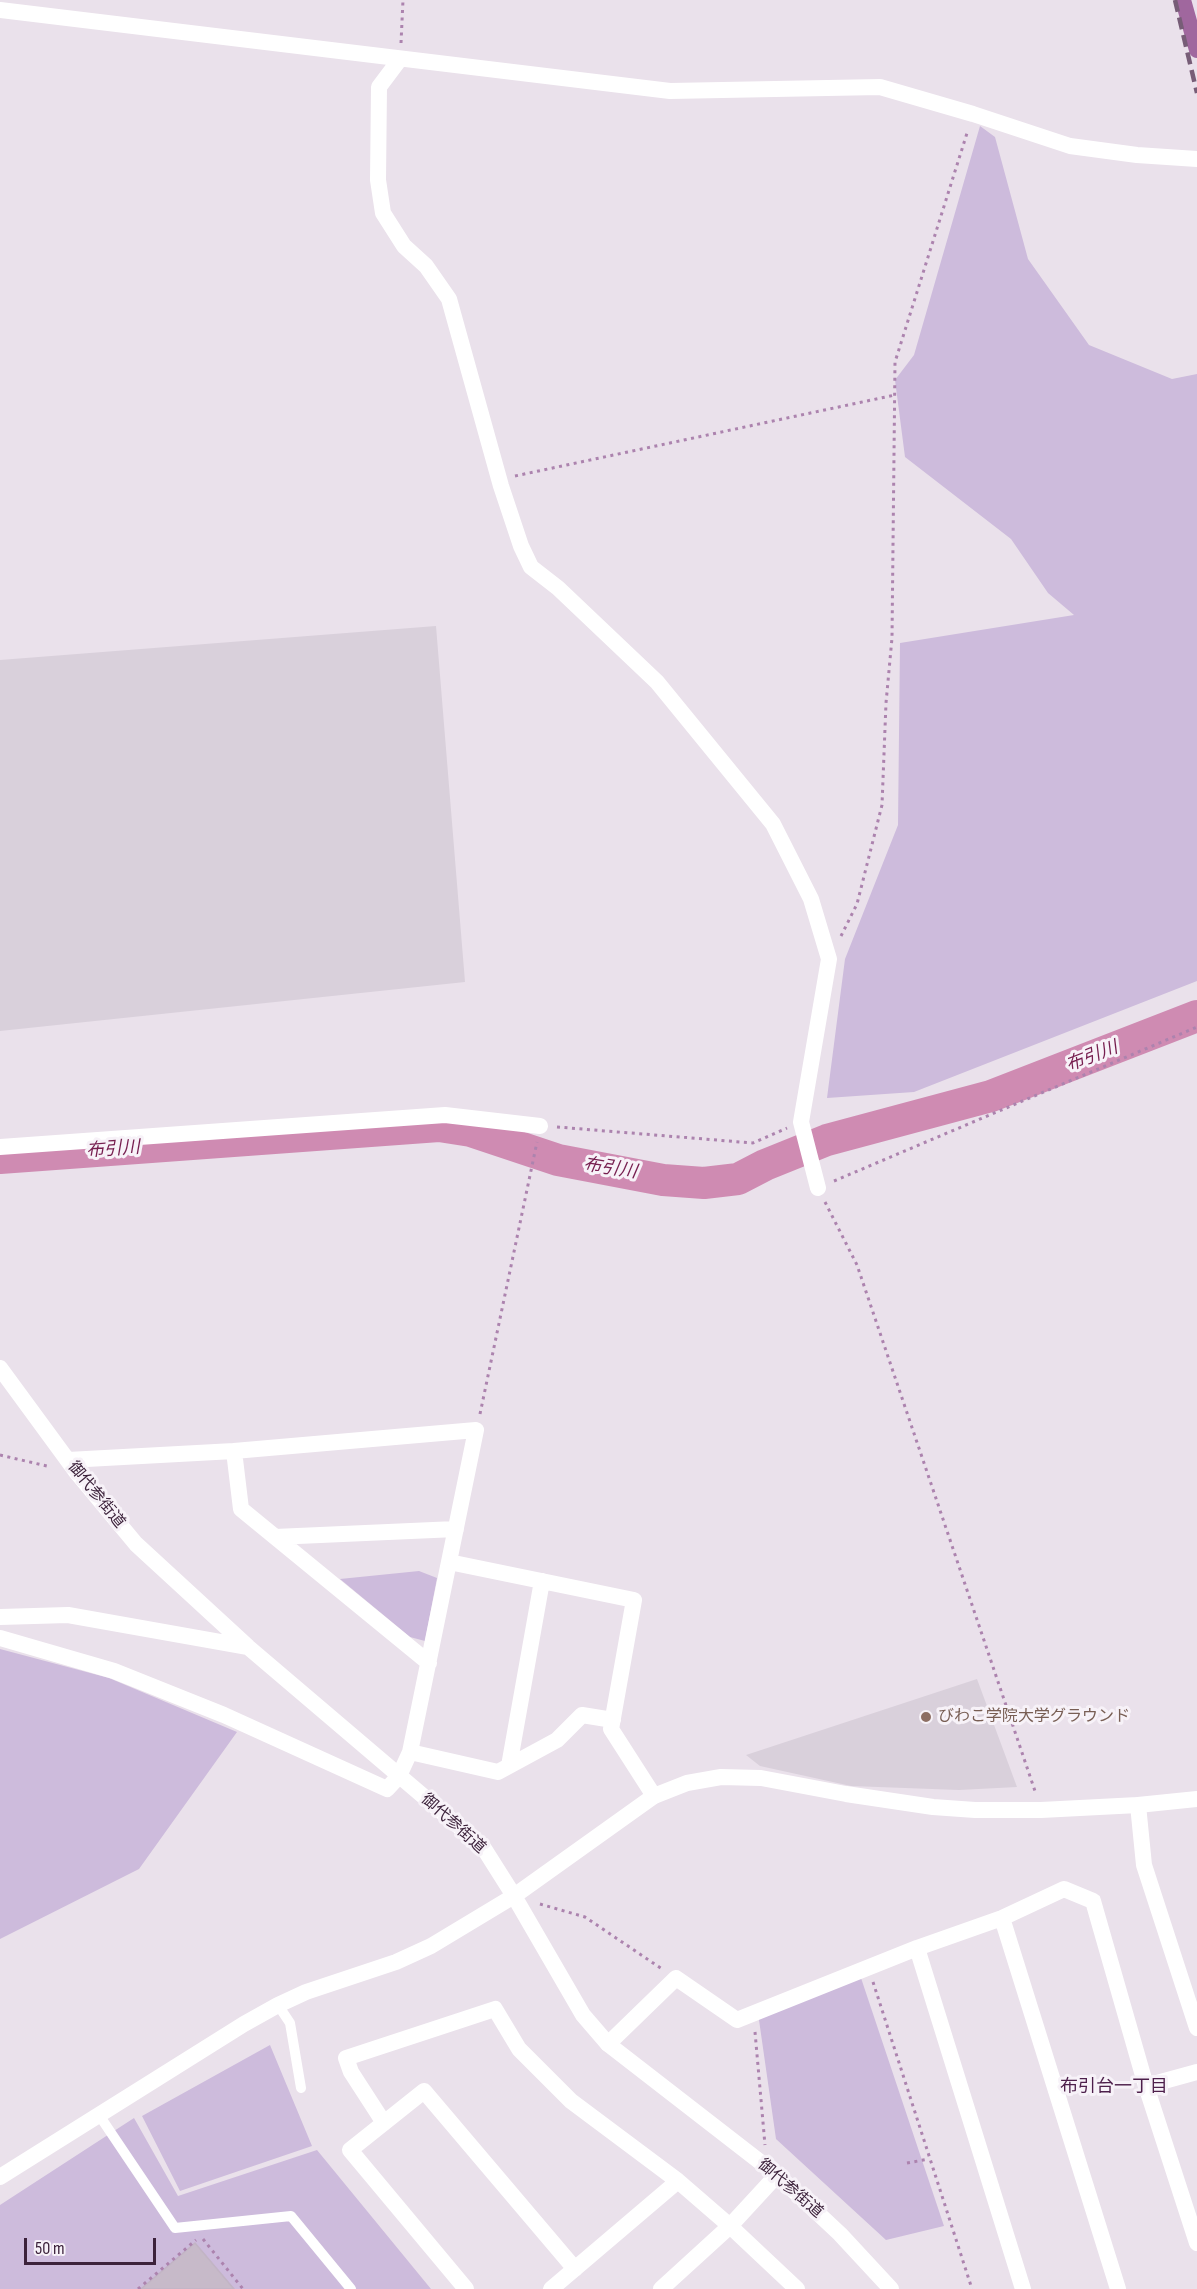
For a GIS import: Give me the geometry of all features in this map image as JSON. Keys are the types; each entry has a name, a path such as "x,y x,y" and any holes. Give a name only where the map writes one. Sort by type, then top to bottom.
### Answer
{"main road":[{"path":"1183,0 1197,50"}],"street":[{"path":"0,10 670,91 880,87 974,114 1070,146 1137,155 1197,159"},
{"path":"400,59 379,87 378,180 383,213 404,246 426,266 449,299 500,480 521,546 531,567 558,588 657,682 773,824 812,899 829,959 802,1126 818,1188"},
{"path":"0,1147 445,1115 540,1126"},
{"name":"御代参街道","path":"0,1368 72,1467 136,1544 248,1647 483,1847 583,2015 608,2044 777,2175 840,2234 891,2289"},
{"path":"0,1638 114,1671 224,1714 387,1789 399,1776 410,1752 476,1431 72,1467"},
{"path":"234,1451 242,1509 429,1663"},
{"path":"275,1537 456,1529"},
{"path":"449,1562 634,1600 611,1729 654,1796"},
{"path":"509,1766 542,1581"},
{"path":"0,1617 68,1615 248,1647"},
{"path":"410,1752 498,1772 557,1740 582,1715 613,1720"},
{"path":"0,2177 278,2005 306,1992 396,1962 431,1946 514,1896 654,1796 687,1783 721,1777 761,1778 846,1794 933,1807 975,1810 1041,1810 1138,1805 1197,1799"},
{"path":"1138,1805 1144,1865 1197,2028"},
{"path":"608,2044 676,1978 737,2020 917,1948 1002,1918 1064,1889 1093,1901 1146,2086 1197,2243"},
{"path":"1002,1918 1118,2289"},
{"path":"917,1948 1023,2289"},
{"path":"384,2123 351,2072 346,2058 495,2009 519,2049 571,2101 678,2181 797,2289"},
{"path":"1146,2086 1197,2072"},
{"path":"466,2289 350,2150 424,2091 575,2269"},
{"path":"668,2287 730,2226 777,2175"},
{"path":"551,2289 678,2181"}],"lane":[{"path":"278,2005 290,2023 301,2088"},
{"path":"99,2115 175,2228 291,2216 351,2289"}],"path":[{"path":"400,59 403,0"},
{"path":"829,959 857,904 882,805 886,703 892,638 895,362 974,114"},
{"path":"500,480 895,395"},
{"path":"1041,1810 856,1265 818,1188 1197,1027"},
{"path":"476,1431 540,1126 753,1143 802,1126"},
{"path":"0,1455 72,1467"},
{"path":"540,1904 585,1917 676,1978"},
{"path":"868,1968 972,2289"},
{"path":"753,2015 765,2148"},
{"path":"907,2163 930,2159"},
{"path":"138,2289 200,2236 243,2289"}],"shaded area":[{"path":"980,126 995,137 1028,259 1089,345 1172,379 1197,374 1197,981 914,1092 827,1098 845,959 898,825 900,643 1074,615 1048,593 1011,539 905,457 895,380 914,355"},
{"path":"436,626 465,982 0,1031 0,660"},
{"path":"419,1571 437,1578 425,1641 410,1637 340,1579"},
{"path":"0,1649 109,1678 237,1732 139,1869 0,1939"},
{"name":"びわこ学院大学グラウンド","path":"977,1679 1017,1787 959,1790 851,1786 760,1766 746,1755"},
{"path":"859,1972 944,2226 886,2240 776,2139 758,2013"},
{"path":"270,2045 312,2146 180,2191 142,2116"},
{"path":"134,2118 178,2196 317,2150 431,2289 0,2289 0,2205"}],"building":[{"path":"195,2243 234,2289 141,2289"}],"waterway":[{"name":"布引川","path":"0,1158 439,1126 471,1131 558,1160 663,1180 704,1183 738,1179 765,1165 827,1140 991,1096 1197,1016"}],"railway":[{"path":"1175,0 1197,93"}],"place":[{"name":"びわこ学院大学グラウンド","path":"926,1717"}],"district":[{"name":"布引台一丁目","path":"1114,2087"}]}
